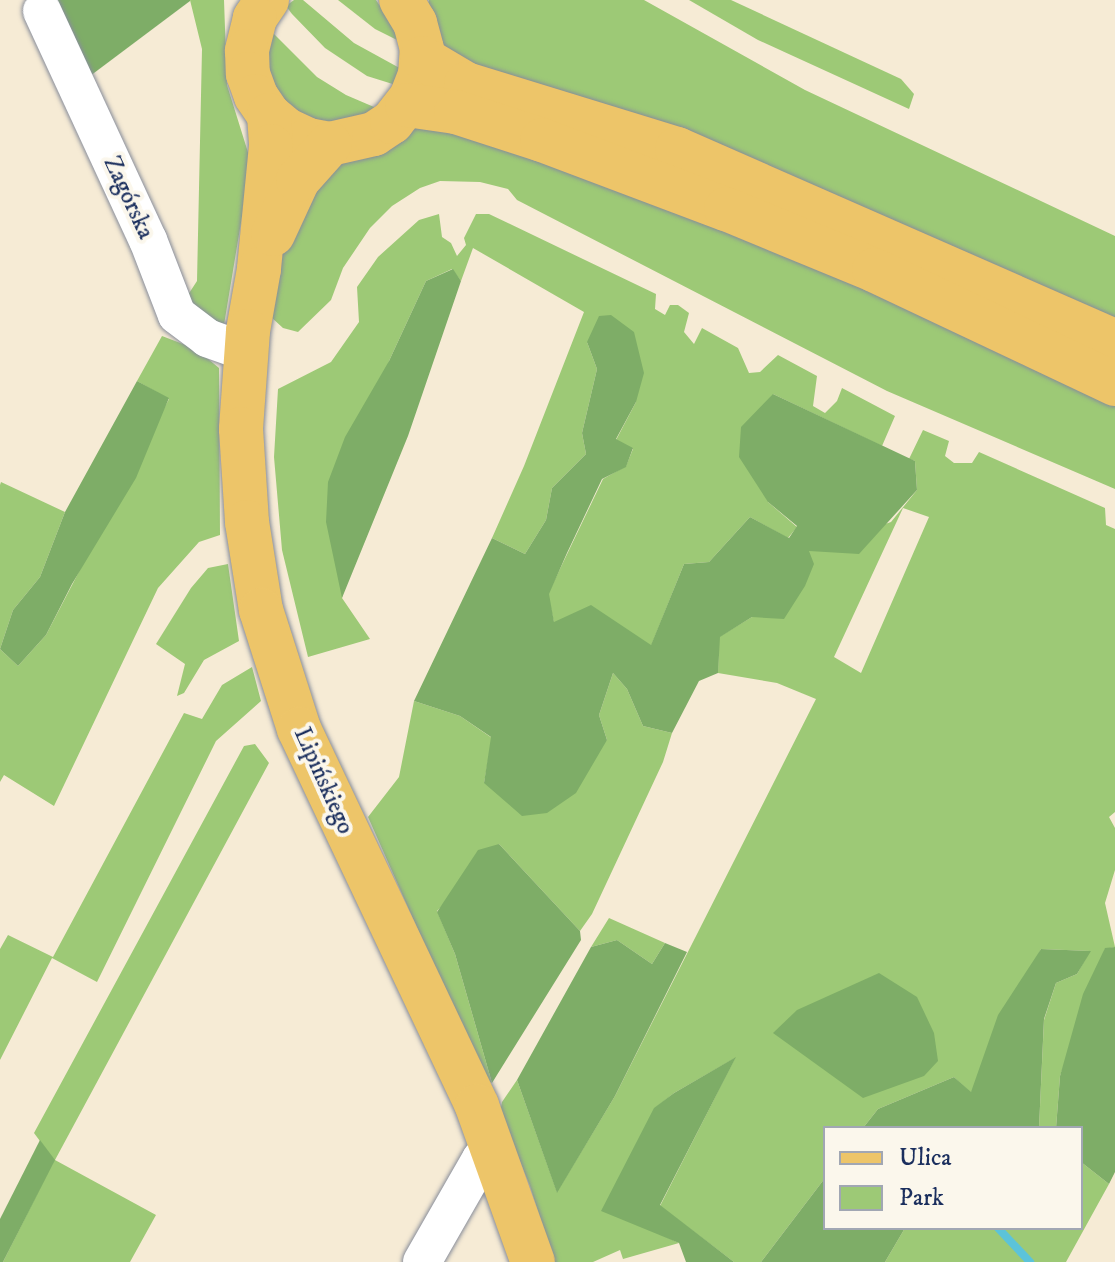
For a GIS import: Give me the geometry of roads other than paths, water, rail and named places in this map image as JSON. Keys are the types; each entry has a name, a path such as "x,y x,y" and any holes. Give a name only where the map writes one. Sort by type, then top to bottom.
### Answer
{"main road":[{"path":"262,3 248,40 247,63 256,96 269,115 297,135 330,144 374,134 392,122 407,105 418,83 422,58 410,5"},
{"path":"422,58 466,84 677,149 1115,341"},
{"path":"407,105 456,112 542,140 740,214 863,265 1115,384"},
{"name":"Lipińskiego","path":"269,115 271,146 259,269 246,352 241,448 247,522 261,610 279,672 313,762 465,1081 495,1152 533,1262"},
{"name":"Lipińskiego","path":"259,269 298,180 330,144"}],"street":[{"name":"Zagórska","path":"42,11 148,240 177,315 207,338 246,352"},
{"path":"422,1262 481,1159 495,1152"}],"waterway":[{"path":"1000,1230 1030,1262"}]}
